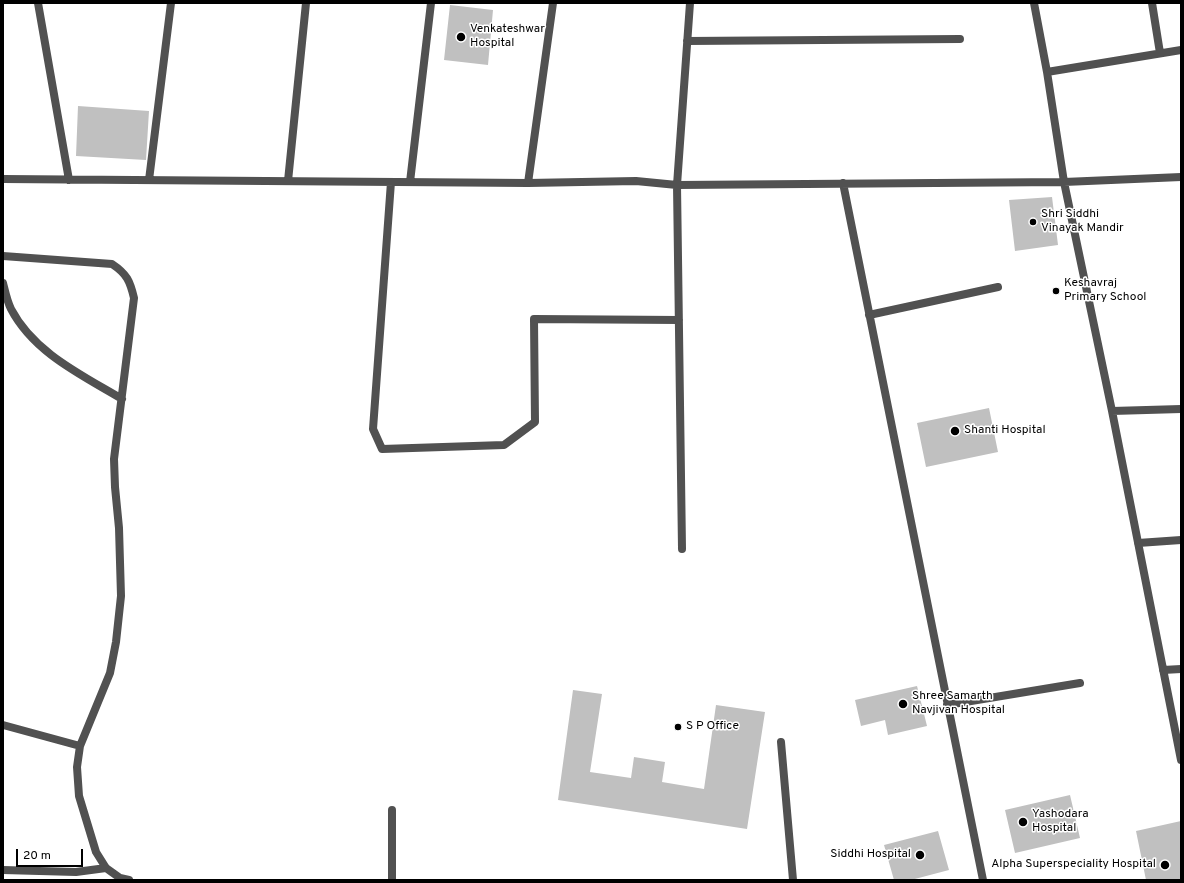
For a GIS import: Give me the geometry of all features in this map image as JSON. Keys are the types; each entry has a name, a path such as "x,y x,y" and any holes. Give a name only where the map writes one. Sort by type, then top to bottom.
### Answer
{"street":[{"path":"38,3 69,180"},
{"path":"149,180 171,3"},
{"path":"288,181 306,3"},
{"path":"410,182 431,3"},
{"path":"528,183 553,3"},
{"path":"682,549 677,185 690,3"},
{"path":"1034,3 1047,72 1064,182 1112,411 1181,760"},
{"path":"1152,3 1160,53"},
{"path":"687,41 960,39"},
{"path":"1047,72 1181,50"},
{"path":"3,179 528,183 636,181 677,185 1064,182 1181,177"},
{"path":"391,182 373,429 382,449 504,446 534,422 534,319 678,320"},
{"path":"843,183 983,880"},
{"path":"3,256 112,264 124,271 131,284 134,298 114,459 122,596 110,673 80,746 77,767 79,796 96,852 106,868 120,878 129,880"},
{"path":"3,283 11,308 26,332 50,355 122,399"},
{"path":"869,315 998,287"},
{"path":"1112,411 1181,409"},
{"path":"1138,543 1181,540"},
{"path":"1163,670 1181,669"},
{"path":"947,705 1080,683"},
{"path":"3,725 80,746"},
{"path":"781,742 793,880"},
{"path":"392,810 392,880"},
{"path":"3,870 76,872 106,868"}],"building":[{"path":"450,5 493,10 488,65 444,60"},
{"path":"78,106 149,111 146,160 76,156"},
{"name":"Shri Siddhi Vinayak Mandir","path":"1052,197 1058,245 1015,251 1009,200"},
{"path":"989,408 998,452 926,467 917,423"},
{"path":"917,686 927,726 888,735 885,720 861,726 855,700"},
{"path":"573,690 602,694 590,772 631,778 634,757 665,762 662,782 704,789 716,705 765,712 747,829 558,800"},
{"path":"1070,795 1080,838 1015,853 1005,810"},
{"path":"1181,821 1181,880 1146,880 1136,831"},
{"path":"938,831 949,870 911,880 894,880 884,845"}],"place":[{"name":"Venkateshwar Hospital","path":"461,37"},
{"name":"Shri Siddhi Vinayak Mandir","path":"1033,222"},
{"name":"Keshavraj Primary School","path":"1056,291"},
{"name":"Shanti Hospital","path":"955,431"},
{"name":"Shree Samarth Navjivan Hospital","path":"903,704"},
{"name":"S P Office","path":"678,727"},
{"name":"Yashodara Hospital","path":"1023,822"},
{"name":"Siddhi Hospital","path":"920,855"},
{"name":"Alpha Superspeciality Hospital","path":"1165,865"}]}
